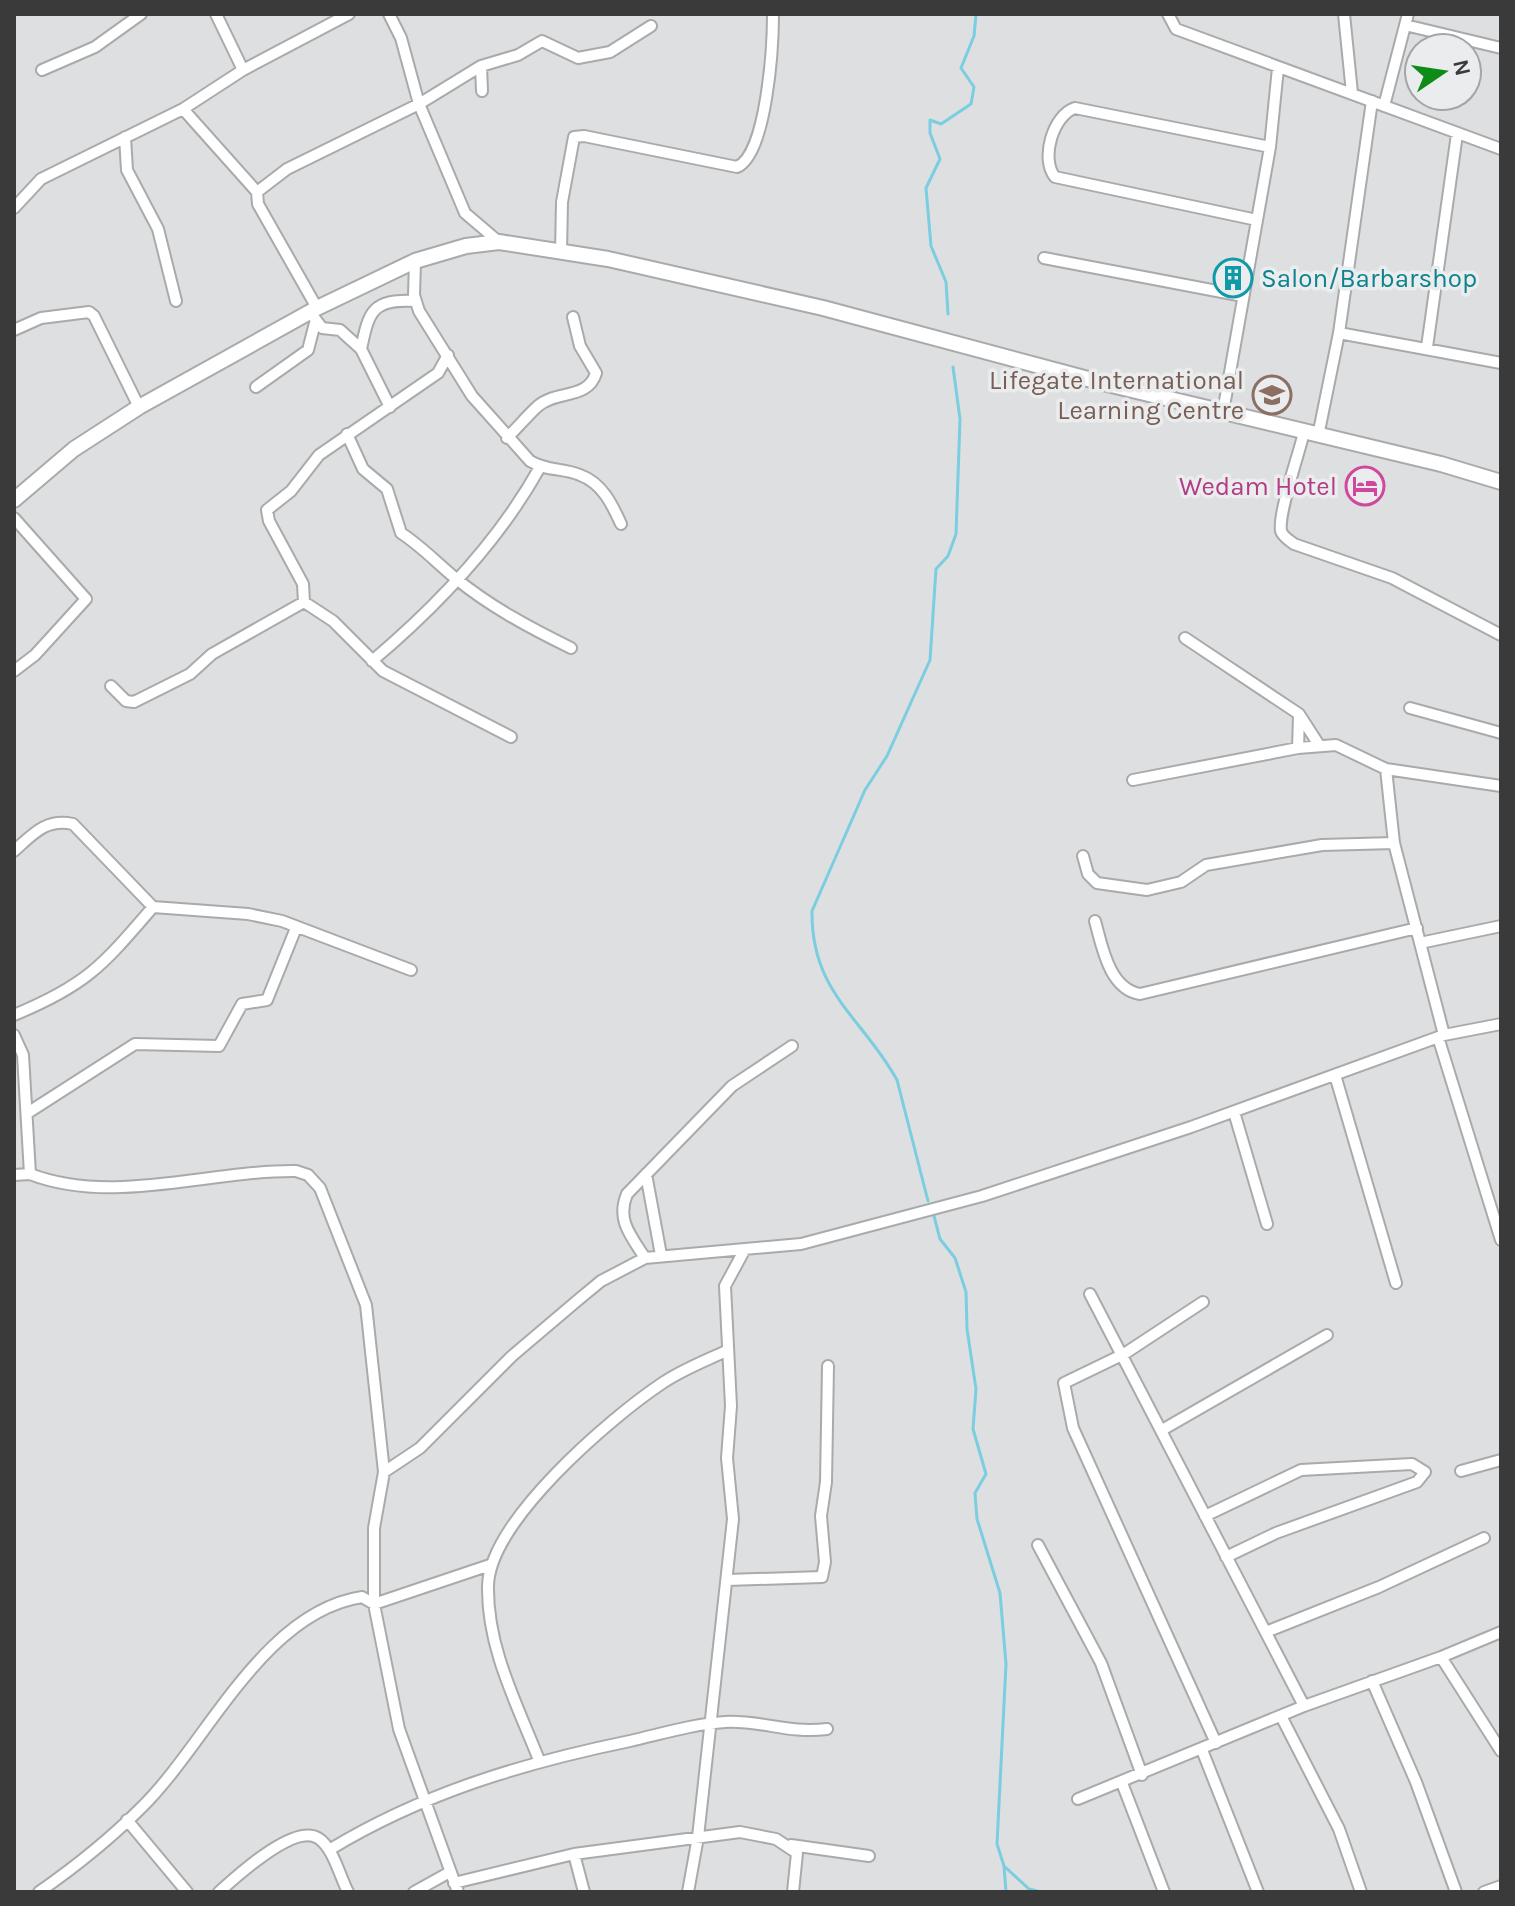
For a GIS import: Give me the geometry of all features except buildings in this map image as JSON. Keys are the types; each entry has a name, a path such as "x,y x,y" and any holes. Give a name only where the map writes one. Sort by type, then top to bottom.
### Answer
{"street":[{"path":"42,70 95,47 141,14"},
{"path":"216,14 243,70"},
{"path":"14,208 41,179 183,109 243,70 349,14"},
{"path":"389,14 401,38 419,104 465,213 499,242"},
{"path":"561,252 562,202 574,137 584,136 675,152 737,167 749,158 768,86 773,14"},
{"path":"1168,14 1176,29 1501,149"},
{"path":"1344,14 1352,93"},
{"path":"1384,106 1406,20 1501,48"},
{"path":"257,192 313,155 419,104 481,66 518,55 542,41 578,58 610,52 651,26"},
{"path":"481,66 482,91"},
{"path":"1223,412 1270,147 1278,68"},
{"path":"1372,101 1339,333 1311,434 1283,514 1284,537 1294,544 1392,578 1501,635"},
{"path":"1257,220 1055,177 1050,171 1049,156 1058,122 1065,111 1075,108 1270,147"},
{"path":"183,109 257,192 258,204 314,314 346,334 361,349 390,407"},
{"path":"1427,347 1457,134"},
{"path":"125,137 127,170 158,229 176,301"},
{"path":"14,500 74,449 139,407 415,261 466,246 499,242 561,252 823,308 1501,482"},
{"path":"1044,258 1243,296"},
{"path":"415,261 415,301 472,396 507,438 540,467 580,474 595,484 610,500 621,524"},
{"path":"361,349 367,318 373,309 395,300 415,301"},
{"path":"14,330 41,318 89,312 94,316 139,407"},
{"path":"256,387 308,350 314,314"},
{"path":"507,438 545,401 583,390 593,381 596,373 580,346 573,317"},
{"path":"1339,333 1501,363"},
{"path":"304,602 303,584 269,521 267,510 291,491 319,455 438,373 448,355"},
{"path":"347,434 363,469 387,489 401,533 419,544 455,579 523,625 571,648"},
{"path":"372,661 455,579 516,510 540,467"},
{"path":"14,518 86,599 35,655 14,671"},
{"path":"304,602 333,621 383,671 511,737"},
{"path":"111,686 126,701 134,702 190,674 212,654 304,602"},
{"path":"1185,638 1299,714 1319,745"},
{"path":"1410,708 1501,733"},
{"path":"1298,748 1299,714"},
{"path":"1133,780 1319,745 1345,747 1386,769 1501,786"},
{"path":"1386,769 1394,843 1441,1036 1501,1240"},
{"path":"1390,786 1400,772"},
{"path":"14,851 38,829 56,820 73,824 153,907 248,914 411,970"},
{"path":"1083,856 1088,874 1097,883 1147,890 1181,882 1206,865 1322,845 1394,843"},
{"path":"14,1015 56,997 99,969 153,907"},
{"path":"1095,921 1113,973 1131,992 1140,994 1417,928"},
{"path":"1420,943 1501,926"},
{"path":"29,1112 135,1044 219,1046 242,1004 267,1000 296,928"},
{"path":"384,1472 420,1448 512,1356 601,1281 645,1258 801,1244 982,1196 1234,1112 1441,1036 1501,1024"},
{"path":"14,1035 23,1055 29,1112 30,1174"},
{"path":"645,1258 624,1225 622,1207 627,1194 732,1086 792,1046"},
{"path":"1335,1075 1396,1283"},
{"path":"1234,1112 1267,1224"},
{"path":"14,1175 30,1174 55,1184 97,1186 273,1170 308,1175 320,1188 366,1305 384,1472 374,1528 374,1604 399,1729 454,1882"},
{"path":"646,1174 661,1255"},
{"path":"688,1892 698,1837 733,1519 727,1458 731,1406 725,1286 745,1249"},
{"path":"1090,1294 1124,1354 1304,1706"},
{"path":"1203,1302 1124,1354 1067,1380 1064,1391 1073,1428 1216,1743"},
{"path":"1162,1430 1327,1335"},
{"path":"539,1760 500,1663 490,1629 490,1565 497,1547 515,1521 570,1460 658,1385 726,1351"},
{"path":"727,1580 822,1577 825,1562 821,1516 826,1482 828,1366"},
{"path":"1461,1471 1501,1460"},
{"path":"1205,1516 1301,1470 1412,1464 1425,1472 1417,1482 1276,1533 1226,1557"},
{"path":"1266,1632 1379,1587 1484,1538"},
{"path":"1038,1545 1101,1663 1142,1775"},
{"path":"39,1892 127,1820 150,1797 248,1671 279,1641 338,1603 362,1597 374,1604 490,1565"},
{"path":"1078,1799 1304,1706 1501,1632"},
{"path":"1441,1657 1501,1751"},
{"path":"1372,1681 1416,1782 1456,1892"},
{"path":"1281,1716 1339,1829 1361,1892"},
{"path":"329,1850 422,1800 539,1760 711,1724 760,1724 805,1732 827,1729"},
{"path":"1202,1750 1258,1892"},
{"path":"1122,1783 1164,1892"},
{"path":"127,1820 187,1892"},
{"path":"414,1892 574,1854 740,1832 791,1845 869,1856"},
{"path":"219,1892 293,1837 311,1835 320,1838 329,1850 348,1892"},
{"path":"791,1845 797,1853 793,1892"},
{"path":"574,1854 584,1892"},
{"path":"1484,1892 1501,1886"}],"waterway":[{"path":"948,314 946,282 931,246 926,188 940,159 930,133 930,120 941,124 971,104 974,87 961,68 974,36 976,14"},
{"path":"928,1201 897,1080 829,984 814,939 812,911 865,790 887,756 930,660 936,569 948,556 956,534 960,419 953,367"},
{"path":"934,1216 940,1239 955,1258 966,1292 967,1329 976,1389 973,1429 986,1474 975,1493 977,1519 1000,1593 1006,1664 997,1844 1004,1866 1006,1892"},
{"path":"1004,1866 1029,1889 1041,1892"}],"place":[{"name":"Salon/Barbarshop","path":"1233,278"},
{"name":"Lifegate International Learning Centre","path":"1272,395"},
{"name":"Wedam Hotel","path":"1365,486"}]}
